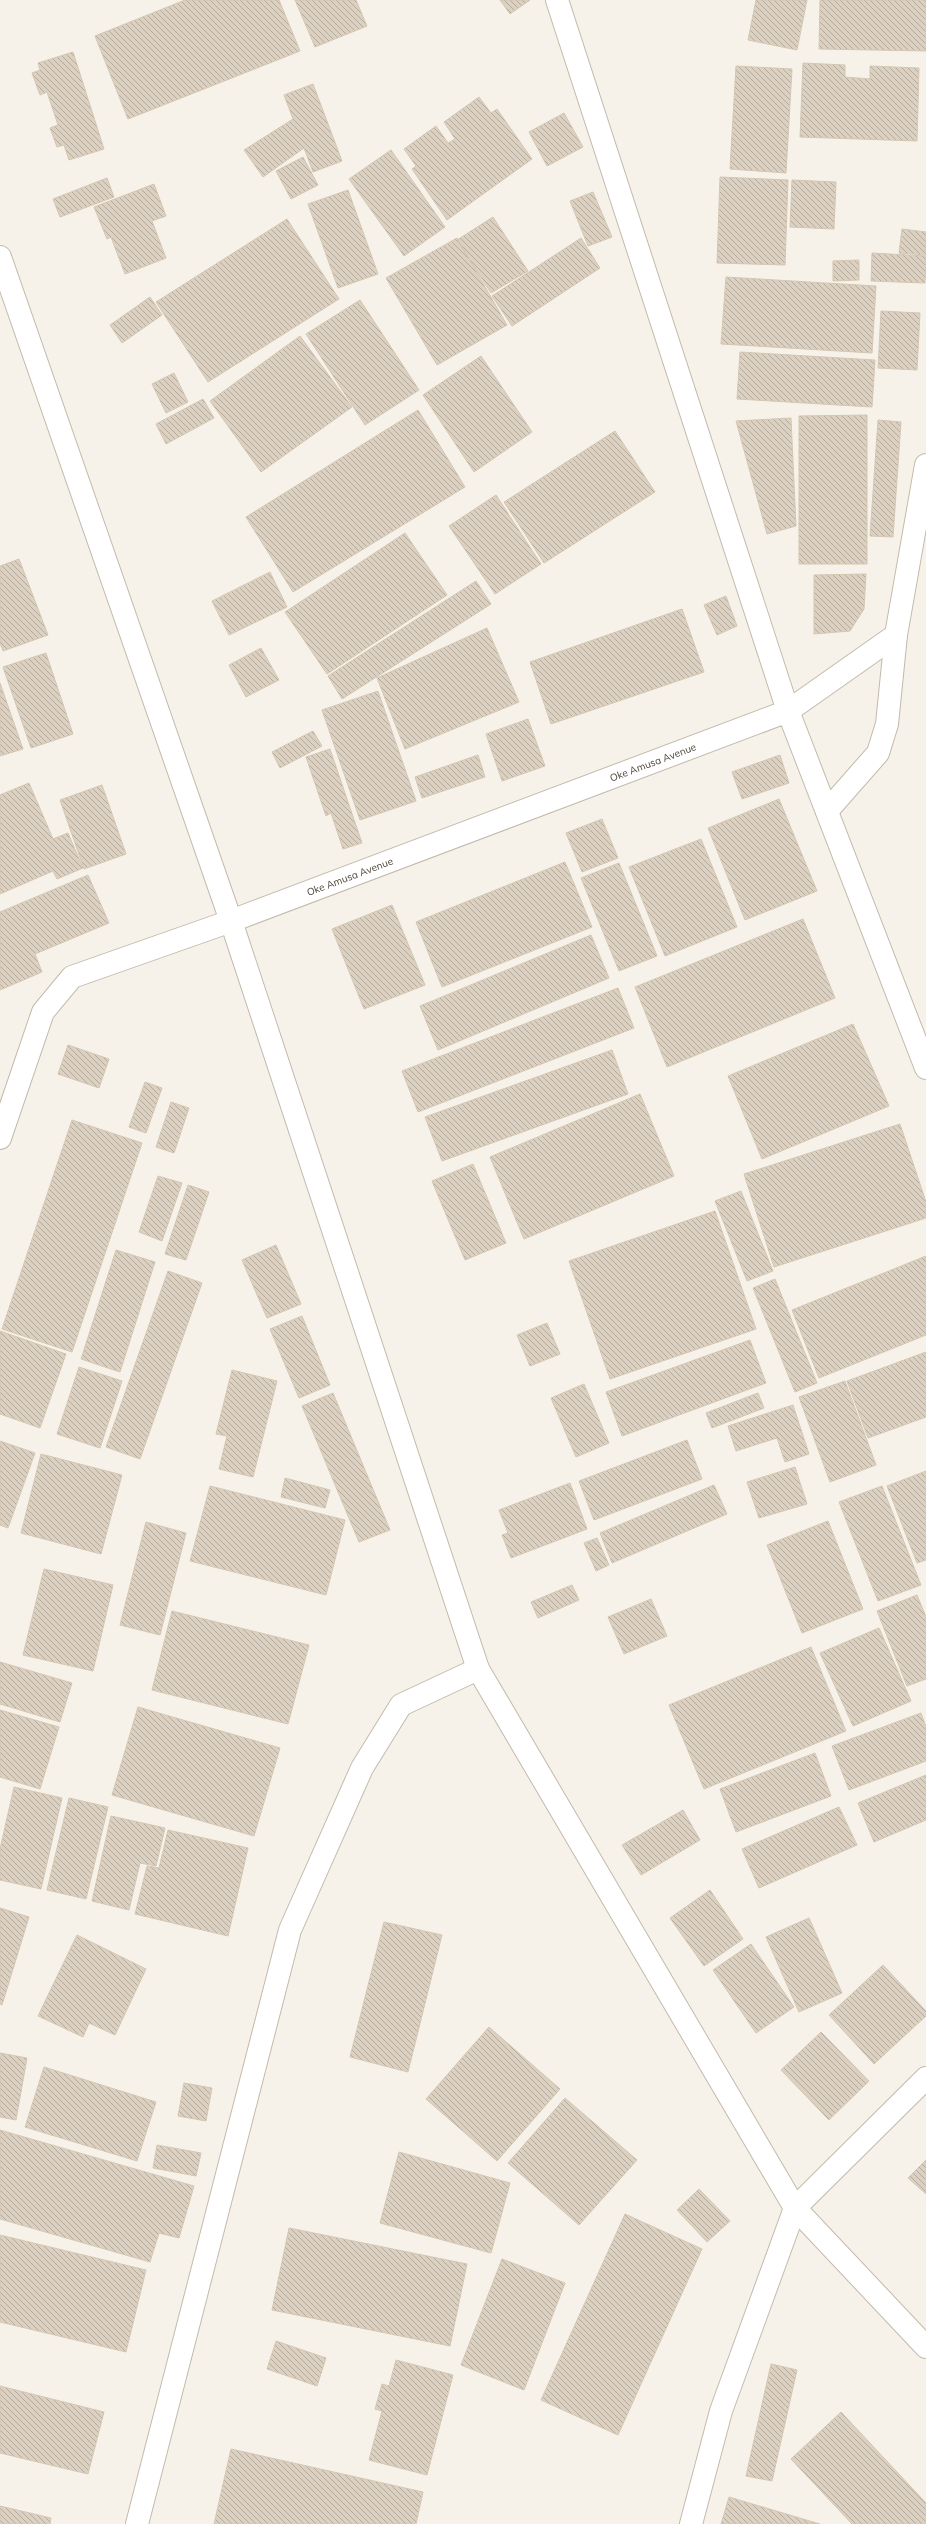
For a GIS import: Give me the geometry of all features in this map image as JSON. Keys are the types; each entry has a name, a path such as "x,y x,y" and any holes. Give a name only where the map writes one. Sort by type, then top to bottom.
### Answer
{"street":[{"path":"557,0 788,711 926,1068"},
{"path":"0,257 231,921 478,1668 795,2208 926,2347"},
{"path":"826,811 878,753 887,724 896,635 926,465"},
{"name":"Oke Amusa Avenue","path":"0,1138 43,1012 72,977 231,921 788,711 896,635"},
{"path":"137,2524 290,1930 362,1768 401,1705 478,1668"},
{"path":"691,2524 721,2411 795,2208 926,2078"}],"building":[{"path":"185,0 279,0 300,51 128,119 95,36"},
{"path":"295,0 356,0 367,26 315,47"},
{"path":"500,0 530,0 510,14"},
{"path":"756,0 807,0 797,50 748,40"},
{"path":"820,0 926,0 926,51 819,49"},
{"path":"73,52 104,149 69,160 64,145 57,147 50,128 58,125 47,92 40,95 32,73 40,70 38,63"},
{"path":"803,63 845,65 845,77 870,79 870,66 919,68 917,141 800,137"},
{"path":"736,66 792,69 786,173 730,169"},
{"path":"313,84 342,161 313,172 304,148 263,177 244,150 293,119 284,95"},
{"path":"479,97 491,113 497,109 532,159 447,220 412,169 416,166 404,149 436,126 448,143 455,139 444,122"},
{"path":"564,113 583,147 547,166 529,132"},
{"path":"391,150 445,227 404,256 349,179"},
{"path":"303,157 318,185 291,199 276,171"},
{"path":"720,177 788,180 785,265 717,263"},
{"path":"107,178 114,197 60,217 53,199"},
{"path":"792,180 836,182 834,229 790,227"},
{"path":"154,184 166,216 152,221 166,258 125,274 111,237 107,239 94,207"},
{"path":"348,190 378,274 338,288 308,204"},
{"path":"593,192 612,237 588,246 570,201"},
{"path":"493,217 528,271 491,293 457,240"},
{"path":"287,219 339,299 208,382 156,302"},
{"path":"902,229 926,232 926,255 899,253"},
{"path":"457,238 507,325 437,365 386,278"},
{"path":"581,238 600,268 512,326 492,296"},
{"path":"872,253 926,256 925,283 871,281"},
{"path":"859,260 859,280 833,281 833,261"},
{"path":"726,277 876,286 872,353 721,344"},
{"path":"150,297 162,315 122,343 110,325"},
{"path":"360,300 419,390 365,425 306,334"},
{"path":"881,311 920,313 917,370 878,368"},
{"path":"300,336 352,407 261,472 210,401"},
{"path":"740,352 875,360 872,407 737,399"},
{"path":"481,356 532,432 474,472 423,395"},
{"path":"174,373 188,402 166,413 152,384"},
{"path":"203,399 214,418 166,444 156,424"},
{"path":"418,410 465,487 293,592 246,517"},
{"path":"867,415 867,564 799,564 799,416"},
{"path":"791,418 796,526 767,534 736,421"},
{"path":"878,420 901,422 893,537 870,536"},
{"path":"615,431 655,492 544,563 504,502"},
{"path":"496,495 541,564 495,594 449,526"},
{"path":"405,533 447,595 327,674 285,612"},
{"path":"19,559 48,635 3,651 0,643 0,566"},
{"path":"270,572 287,607 229,635 212,601"},
{"path":"866,574 864,609 850,631 814,634 814,575"},
{"path":"476,581 491,604 342,699 328,676"},
{"path":"726,596 737,626 717,635 704,605"},
{"path":"682,609 704,672 551,724 530,662"},
{"path":"487,628 519,702 405,749 377,678"},
{"path":"261,648 279,680 246,697 229,665"},
{"path":"46,653 73,734 31,748 3,667"},
{"path":"0,683 23,749 0,756"},
{"path":"378,691 416,801 360,820 322,710"},
{"path":"528,719 545,766 502,781 486,734"},
{"path":"313,731 322,746 280,768 272,752"},
{"path":"330,749 362,843 343,849 331,813 326,816 306,757"},
{"path":"478,755 485,777 422,798 415,777"},
{"path":"780,755 789,783 742,799 732,772"},
{"path":"29,783 53,839 68,833 83,868 57,879 53,871 0,894 0,795"},
{"path":"102,785 126,854 84,869 60,800"},
{"path":"779,799 817,891 745,920 708,828"},
{"path":"602,819 618,858 582,872 566,833"},
{"path":"701,839 737,927 665,956 629,867"},
{"path":"565,862 592,927 442,987 416,922"},
{"path":"619,863 657,956 619,971 581,878"},
{"path":"88,875 109,923 35,954 42,972 0,990 0,912"},
{"path":"392,905 425,985 364,1009 332,929"},
{"path":"803,919 835,998 667,1067 635,987"},
{"path":"591,935 609,978 438,1050 420,1006"},
{"path":"618,988 634,1028 418,1112 402,1071"},
{"path":"853,1024 889,1106 762,1159 728,1076"},
{"path":"68,1045 109,1059 99,1088 58,1074"},
{"path":"612,1050 628,1094 442,1161 425,1117"},
{"path":"145,1082 162,1088 146,1133 129,1127"},
{"path":"640,1094 674,1176 524,1239 490,1157"},
{"path":"171,1102 189,1108 174,1153 156,1147"},
{"path":"72,1120 142,1143 72,1352 2,1329"},
{"path":"900,1124 926,1202 926,1218 774,1267 744,1174"},
{"path":"473,1164 506,1243 465,1260 432,1181"},
{"path":"158,1176 182,1183 162,1241 139,1232"},
{"path":"188,1185 209,1192 186,1260 165,1254"},
{"path":"741,1191 773,1271 747,1281 715,1201"},
{"path":"715,1211 756,1329 610,1379 569,1261"},
{"path":"276,1245 301,1304 267,1318 242,1260"},
{"path":"116,1250 155,1262 120,1372 81,1359"},
{"path":"926,1256 926,1335 819,1378 792,1310"},
{"path":"168,1271 202,1283 140,1459 106,1447"},
{"path":"775,1279 817,1383 795,1392 753,1288"},
{"path":"302,1316 330,1385 299,1398 270,1329"},
{"path":"547,1323 560,1354 530,1366 517,1335"},
{"path":"0,1331 66,1354 40,1428 0,1414"},
{"path":"750,1340 766,1383 622,1436 606,1392"},
{"path":"926,1352 926,1417 868,1438 847,1381"},
{"path":"79,1367 122,1381 100,1448 57,1434"},
{"path":"232,1370 277,1381 253,1477 219,1469 227,1436 216,1434"},
{"path":"845,1381 876,1465 830,1482 799,1397"},
{"path":"584,1384 609,1443 576,1457 551,1398"},
{"path":"333,1393 390,1530 359,1542 302,1406"},
{"path":"758,1393 764,1408 712,1428 706,1413"},
{"path":"793,1405 809,1454 785,1462 777,1438 736,1451 728,1426"},
{"path":"687,1440 702,1479 594,1520 579,1481"},
{"path":"0,1441 35,1453 8,1528 0,1525"},
{"path":"41,1454 122,1475 101,1554 21,1533"},
{"path":"795,1467 807,1504 759,1518 747,1482"},
{"path":"926,1471 926,1560 917,1563 887,1486"},
{"path":"285,1478 330,1490 325,1508 281,1497"},
{"path":"570,1483 587,1529 511,1558 502,1535 508,1533 499,1510"},
{"path":"714,1485 727,1514 612,1563 600,1533"},
{"path":"210,1486 345,1520 326,1595 190,1561"},
{"path":"882,1486 921,1585 878,1601 839,1502"},
{"path":"828,1521 863,1609 802,1633 767,1545"},
{"path":"146,1522 186,1533 160,1635 120,1625"},
{"path":"597,1538 609,1565 596,1571 584,1543"},
{"path":"44,1569 113,1585 93,1671 23,1655"},
{"path":"572,1585 579,1600 538,1618 531,1602"},
{"path":"917,1595 926,1617 926,1679 907,1686 877,1611"},
{"path":"651,1599 667,1636 624,1654 608,1617"},
{"path":"172,1611 309,1645 288,1724 152,1690"},
{"path":"879,1628 911,1701 853,1726 820,1653"},
{"path":"811,1647 846,1731 704,1789 669,1705"},
{"path":"0,1662 72,1683 60,1722 0,1704"},
{"path":"138,1707 280,1748 254,1836 112,1795"},
{"path":"0,1710 59,1727 40,1789 0,1777"},
{"path":"921,1713 926,1727 926,1761 849,1790 832,1746"},
{"path":"815,1753 831,1796 736,1832 720,1789"},
{"path":"926,1775 926,1820 874,1842 858,1803"},
{"path":"14,1787 62,1798 41,1889 0,1880 0,1849"},
{"path":"69,1798 108,1807 86,1899 47,1890"},
{"path":"839,1807 857,1845 759,1888 742,1849"},
{"path":"683,1810 700,1840 641,1875 622,1845"},
{"path":"111,1816 165,1828 156,1866 140,1863 129,1910 92,1901"},
{"path":"168,1830 248,1848 228,1936 135,1914 147,1866 159,1868"},
{"path":"710,1890 743,1939 704,1966 670,1918"},
{"path":"0,1908 29,1917 2,2005 0,2004"},
{"path":"809,1918 842,1993 799,2012 766,1937"},
{"path":"384,1922 442,1935 408,2072 350,2057"},
{"path":"77,1935 146,1969 115,2035 89,2023 83,2037 38,2016"},
{"path":"751,1944 794,2007 756,2033 713,1970"},
{"path":"883,1965 926,2011 926,2016 874,2064 829,2015"},
{"path":"489,2027 560,2089 497,2161 426,2099"},
{"path":"821,2032 869,2081 829,2120 781,2070"},
{"path":"0,2053 27,2058 16,2120 0,2117"},
{"path":"44,2067 156,2102 137,2161 25,2127"},
{"path":"184,2083 212,2088 206,2121 178,2116"},
{"path":"565,2098 637,2160 579,2225 508,2163"},
{"path":"0,2130 194,2186 179,2238 159,2233 150,2262 0,2219"},
{"path":"157,2145 201,2153 196,2176 153,2168"},
{"path":"399,2152 510,2183 491,2253 380,2223"},
{"path":"926,2160 926,2194 908,2178"},
{"path":"699,2189 730,2221 707,2242 677,2210"},
{"path":"625,2214 702,2249 618,2435 541,2400"},
{"path":"289,2228 467,2264 450,2346 272,2310"},
{"path":"0,2235 146,2270 126,2352 0,2322"},
{"path":"502,2259 565,2283 524,2390 461,2365"},
{"path":"276,2341 326,2358 317,2386 267,2369"},
{"path":"396,2360 453,2375 427,2475 369,2460 382,2411 375,2409 382,2384 389,2386"},
{"path":"771,2364 797,2370 772,2481 746,2476"},
{"path":"0,2386 104,2412 88,2474 0,2453"},
{"path":"841,2412 926,2503 926,2524 852,2524 791,2459"},
{"path":"231,2449 423,2492 416,2524 214,2524"},
{"path":"729,2497 820,2524 721,2524"},
{"path":"0,2506 51,2518 50,2524 0,2524"}]}
